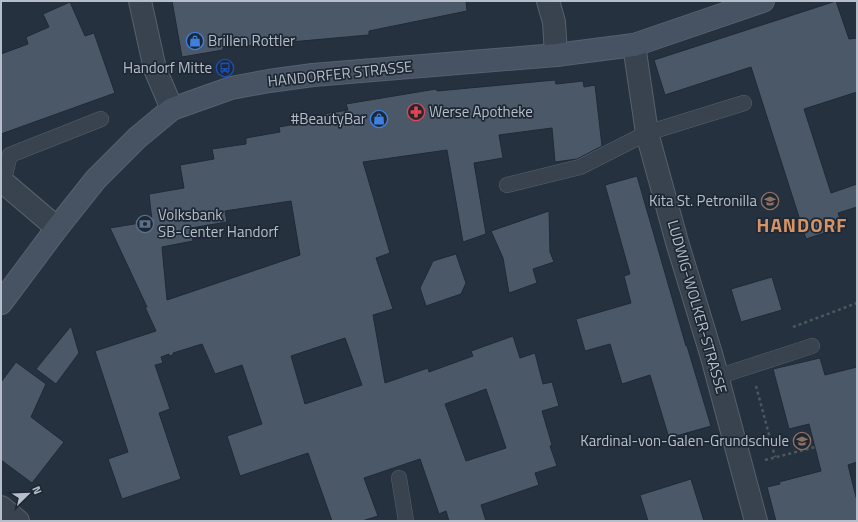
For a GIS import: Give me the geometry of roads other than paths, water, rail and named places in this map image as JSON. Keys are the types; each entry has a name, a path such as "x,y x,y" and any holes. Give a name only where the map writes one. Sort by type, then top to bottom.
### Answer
{"street":[{"path":"140,1 154,69 172,110"},
{"path":"548,1 554,22 556,55"},
{"name":"HANDORFER STRASSE","path":"1,303 57,228 96,180 137,138 172,110 231,88 269,81 313,75 556,55 634,45 763,1"},
{"name":"LUDWIG-WOLKER-STRASSE","path":"634,45 647,133 677,242 717,377 756,521"},
{"path":"2,182 57,228"},
{"path":"1,508 18,521"}],"lane":[{"path":"507,185 580,167 647,133 744,103"},
{"path":"2,182 10,155 101,119"},
{"path":"717,377 812,346"},
{"path":"399,478 406,521"}],"place":[{"name":"Brillen Rottler","path":"195,41"},
{"name":"Handorf Mitte","path":"225,68"},
{"name":"Werse Apotheke","path":"416,112"},
{"name":"#BeautyBar","path":"379,119"},
{"name":"Kita St. Petronilla","path":"770,201"},
{"name":"Volksbank SB-Center Handorf","path":"145,224"},
{"name":"Kardinal-von-Galen-Grundschule","path":"802,441"}],"district":[{"name":"HANDORF","path":"802,225"}]}
